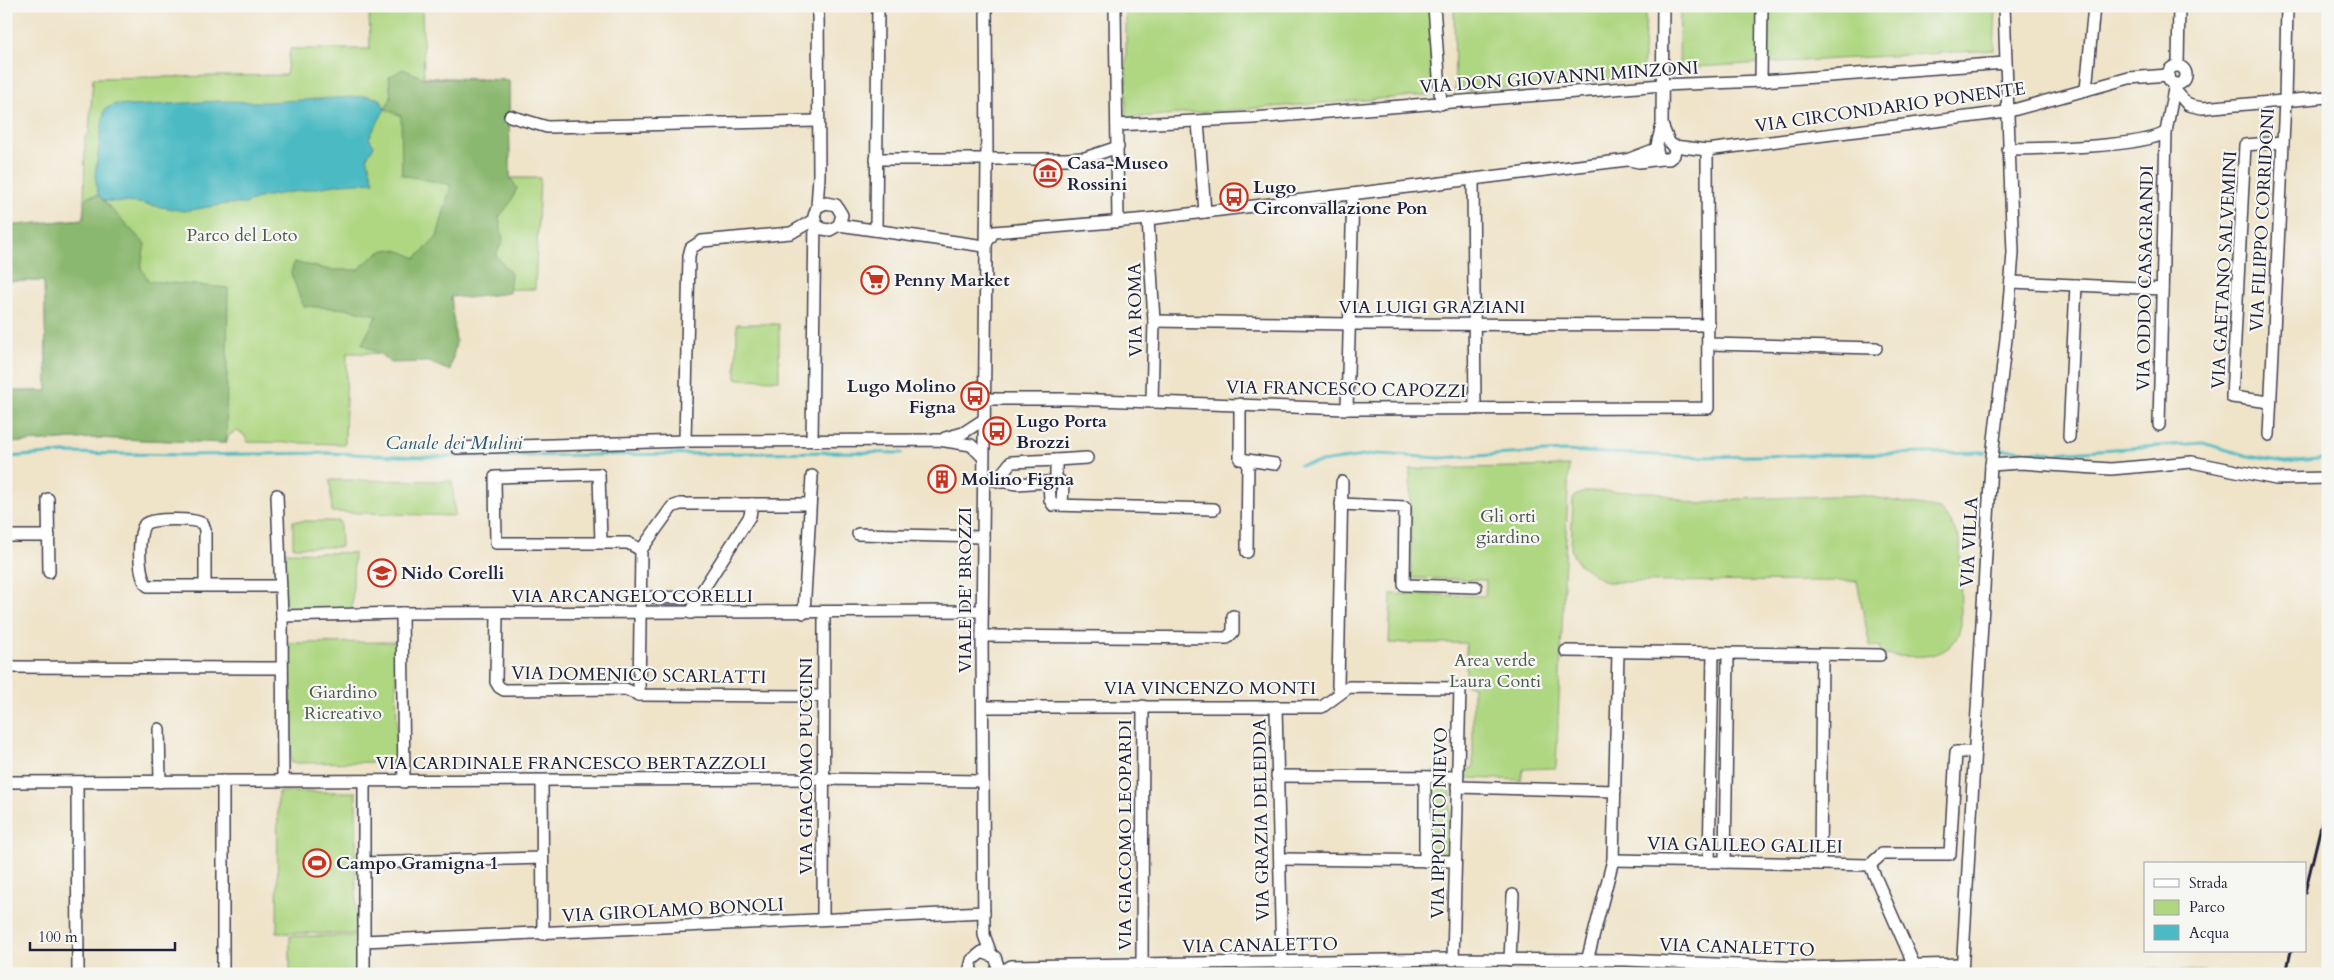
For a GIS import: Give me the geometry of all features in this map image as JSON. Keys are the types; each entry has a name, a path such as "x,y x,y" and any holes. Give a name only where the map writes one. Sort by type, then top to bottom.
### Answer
{"street":[{"path":"812,440 813,249 819,176 818,6"},
{"path":"876,229 878,6"},
{"name":"VIALE DE' BROZZI","path":"986,6 987,158 984,246 982,611 984,935 998,966 996,974"},
{"path":"1115,6 1118,222"},
{"path":"1434,6 1441,104"},
{"path":"1663,6 1662,125 1665,150"},
{"path":"1761,80 1762,6"},
{"name":"VIA VILLA","path":"1962,969 1991,464 2006,339 2013,253 2006,112 2004,6"},
{"path":"2086,90 2094,6"},
{"path":"2179,6 2177,62 2171,68 2172,82 2184,102 2192,107 2328,97"},
{"name":"VIA FILIPPO CORRIDONI","path":"2269,435 2285,101 2287,6"},
{"name":"VIA ODDO CASAGRANDI","path":"2159,425 2166,132 2172,82 2181,84 2187,76 2186,70 2177,62"},
{"name":"VIA DON GIOVANNI MINZONI","path":"1117,125 1198,122 1662,85 2005,63"},
{"name":"VIA CIRCONDARIO PONENTE","path":"984,246 994,232 1148,219 1627,160 1665,150 1705,150 2006,112 2129,78 2172,82"},
{"path":"510,116 547,127 818,121"},
{"path":"1198,122 1205,212"},
{"path":"2008,149 2124,143 2159,137 2166,132"},
{"name":"VIA GAETANO SALVEMINI","path":"2270,402 2232,397 2246,145 2283,142"},
{"path":"876,159 1084,158 1118,147"},
{"path":"1705,150 1708,344 1876,348"},
{"path":"819,176 830,203"},
{"path":"1473,179 1476,409"},
{"path":"1347,409 1353,194"},
{"path":"817,207 830,203 838,206 841,220"},
{"name":"VIA ROMA","path":"1148,219 1154,321 1152,402"},
{"path":"814,220 819,227 827,230"},
{"path":"685,441 689,256 691,248 702,241 791,233 814,220"},
{"path":"813,249 827,230 841,220 876,229 984,246"},
{"path":"2011,282 2162,289"},
{"path":"2068,437 2076,285"},
{"name":"VIA LUIGI GRAZIANI","path":"1154,321 1350,324 1709,325"},
{"name":"VIA FRANCESCO CAPOZZI","path":"984,399 1240,404 1347,409 1708,408 1708,344"},
{"path":"1240,404 1240,459 1275,464"},
{"path":"939,440 963,433 983,420"},
{"path":"457,448 685,441 939,440 971,445 983,458"},
{"path":"1001,482 1003,472 1011,462 1087,458"},
{"path":"1052,481 1056,460"},
{"path":"1247,552 1248,461"},
{"path":"1991,464 2020,463 2110,469 2192,462 2276,479 2328,478"},
{"path":"602,543 599,474 495,476 496,542 602,543 628,543 641,550"},
{"path":"804,613 812,476"},
{"path":"984,478 1001,482 1060,481 1063,484 1062,505 1214,509"},
{"path":"1340,692 1338,686 1342,482"},
{"path":"277,495 282,616 283,781"},
{"path":"48,499 49,572"},
{"path":"691,613 698,598 750,516 752,504"},
{"path":"639,696 641,550 666,515 676,505 810,504"},
{"path":"1342,504 1405,508 1404,585 1476,587"},
{"path":"205,586 205,530 202,524 195,521 154,521 145,524 141,533 141,575 145,584 152,588 280,586"},
{"path":"858,534 983,537"},
{"path":"6,536 49,536"},
{"name":"VIA ARCANGELO CORELLI","path":"639,597 698,598"},
{"name":"VIA ARCANGELO CORELLI","path":"282,616 402,613 982,611"},
{"path":"402,613 404,782"},
{"name":"VIA GIACOMO PUCCINI","path":"823,919 824,613"},
{"name":"VIA DOMENICO SCARLATTI","path":"497,614 496,682 504,690 625,689 639,696 824,696"},
{"path":"982,636 1227,638 1233,632 1233,616"},
{"path":"1566,651 1728,655 1880,655"},
{"path":"1587,961 1613,860 1618,652"},
{"path":"1709,862 1713,654"},
{"path":"1725,862 1728,655"},
{"path":"1820,864 1822,655"},
{"path":"6,667 282,668"},
{"name":"VIA VINCENZO MONTI","path":"983,707 1322,707 1348,687 1460,688"},
{"name":"VIA IPPOLITO NIEVO","path":"1453,960 1460,688"},
{"name":"VIA GIACOMO LEOPARDI","path":"1142,965 1143,706"},
{"name":"VIA GRAZIA DELEDDA","path":"1276,707 1282,962"},
{"path":"159,729 160,782"},
{"path":"1914,965 1870,865 1882,854 1950,854 1956,752 1975,752"},
{"path":"1278,776 1425,777 1457,782 1615,791"},
{"path":"1425,777 1425,861"},
{"name":"VIA CARDINALE FRANCESCO BERTAZZOLI","path":"6,782 823,779 983,781"},
{"path":"223,781 223,974"},
{"path":"542,781 543,934"},
{"path":"77,782 78,974"},
{"path":"364,782 364,974"},
{"path":"364,863 542,858"},
{"path":"1280,859 1455,862"},
{"name":"VIA GALILEO GALILEI","path":"1613,860 1870,865"},
{"path":"1510,960 1513,896"},
{"name":"VIA GIROLAMO BONOLI","path":"364,941 984,912"},
{"name":"VIALE DE' BROZZI","path":"973,974 970,964 984,935"},
{"path":"974,956 982,952 993,956"},
{"name":"VIA CANALETTO","path":"993,956 1011,966"},
{"name":"VIA CANALETTO","path":"996,974 1011,966 1453,960 1626,960 1804,968 1914,965 1962,969"}],"green space":[{"name":"Parco del Loto","path":"369,6 422,6 424,77 509,80 510,178 540,178 535,289 451,290 451,355 347,353 345,444 248,442 244,435 237,431 229,435 226,443 93,438 6,443 6,391 47,391 44,281 6,281 6,226 84,219 85,137 89,133 93,78 286,75 290,49 370,49"},
{"path":"1126,6 1430,6 1431,95 1126,118"},
{"path":"1454,6 1646,6 1643,77 1455,92"},
{"path":"1680,6 1996,6 1994,50 1679,68"},
{"path":"403,69 424,78 509,80 510,178 517,188 511,202 499,217 503,241 496,255 511,274 509,293 467,298 451,296 456,343 450,371 429,362 390,363 380,354 362,344 377,315 348,309 303,306 291,273 294,262 330,270 358,270 379,253 391,249 416,258 437,237 451,185 402,175 401,116 385,109 391,98 389,77"},
{"path":"98,195 145,244 141,268 149,281 228,288 226,443 93,438 6,443 6,391 47,391 44,281 6,281 6,226 84,219 84,200 88,196"},
{"path":"737,324 779,324 779,380 736,379"},
{"name":"Gli orti giardino","path":"1569,466 1556,768 1523,769 1521,780 1469,778 1466,777 1467,769 1473,768 1473,686 1466,685 1466,643 1389,643 1391,594 1485,596 1486,580 1411,578 1410,469"},
{"path":"330,480 452,481 455,516 332,512"},
{"path":"1588,491 1656,492 1700,504 1736,499 1861,495 1940,509 1951,522 1960,542 1961,624 1957,637 1950,646 1941,652 1930,655 1880,655 1880,646 1870,647 1857,581 1605,582 1579,564 1571,548 1573,500 1576,495"},
{"path":"293,521 340,521 341,547 293,547"},
{"path":"284,552 354,553 352,611 285,610"},
{"name":"Giardino Ricreativo","path":"396,642 397,762 291,763 289,643"},
{"path":"1427,779 1451,780 1450,858 1427,858"},
{"name":"Campo Gramigna 1","path":"278,792 356,792 356,934 277,933"},
{"path":"290,936 356,936 357,974 290,974"},
{"path":"2149,968 2250,974 2148,974"}],"water":[{"path":"368,96 380,99 385,109 369,138 374,146 367,157 374,182 341,184 262,197 245,204 227,204 184,211 139,203 105,201 98,195 95,175 103,118 105,109 116,104 133,106 219,101 267,102"}],"waterway":[{"path":"2000,449 2054,453 2203,443 2248,456 2286,462 2328,458"},
{"path":"1300,465 1378,454 1440,458 1564,451 1701,457 1985,452"},
{"name":"Canale dei Mulini","path":"6,457 64,453 185,455 327,453 422,457 838,452 902,453"}],"railway":[{"path":"2306,888 2328,797"},
{"path":"2286,974 2291,952"}],"place":[{"name":"Casa-Museo Rossini","path":"1048,173"},
{"name":"Lugo Circonvallazione Pon","path":"1234,197"},
{"name":"Penny Market","path":"875,280"},
{"name":"Lugo Molino Figna","path":"975,396"},
{"name":"Lugo Porta Brozzi","path":"997,431"},
{"name":"Molino Figna","path":"942,479"},
{"name":"Nido Corelli","path":"382,573"},
{"name":"Campo Gramigna 1","path":"317,863"}],"park label":[{"name":"Area verde Laura Conti","path":"1495,670"}]}
